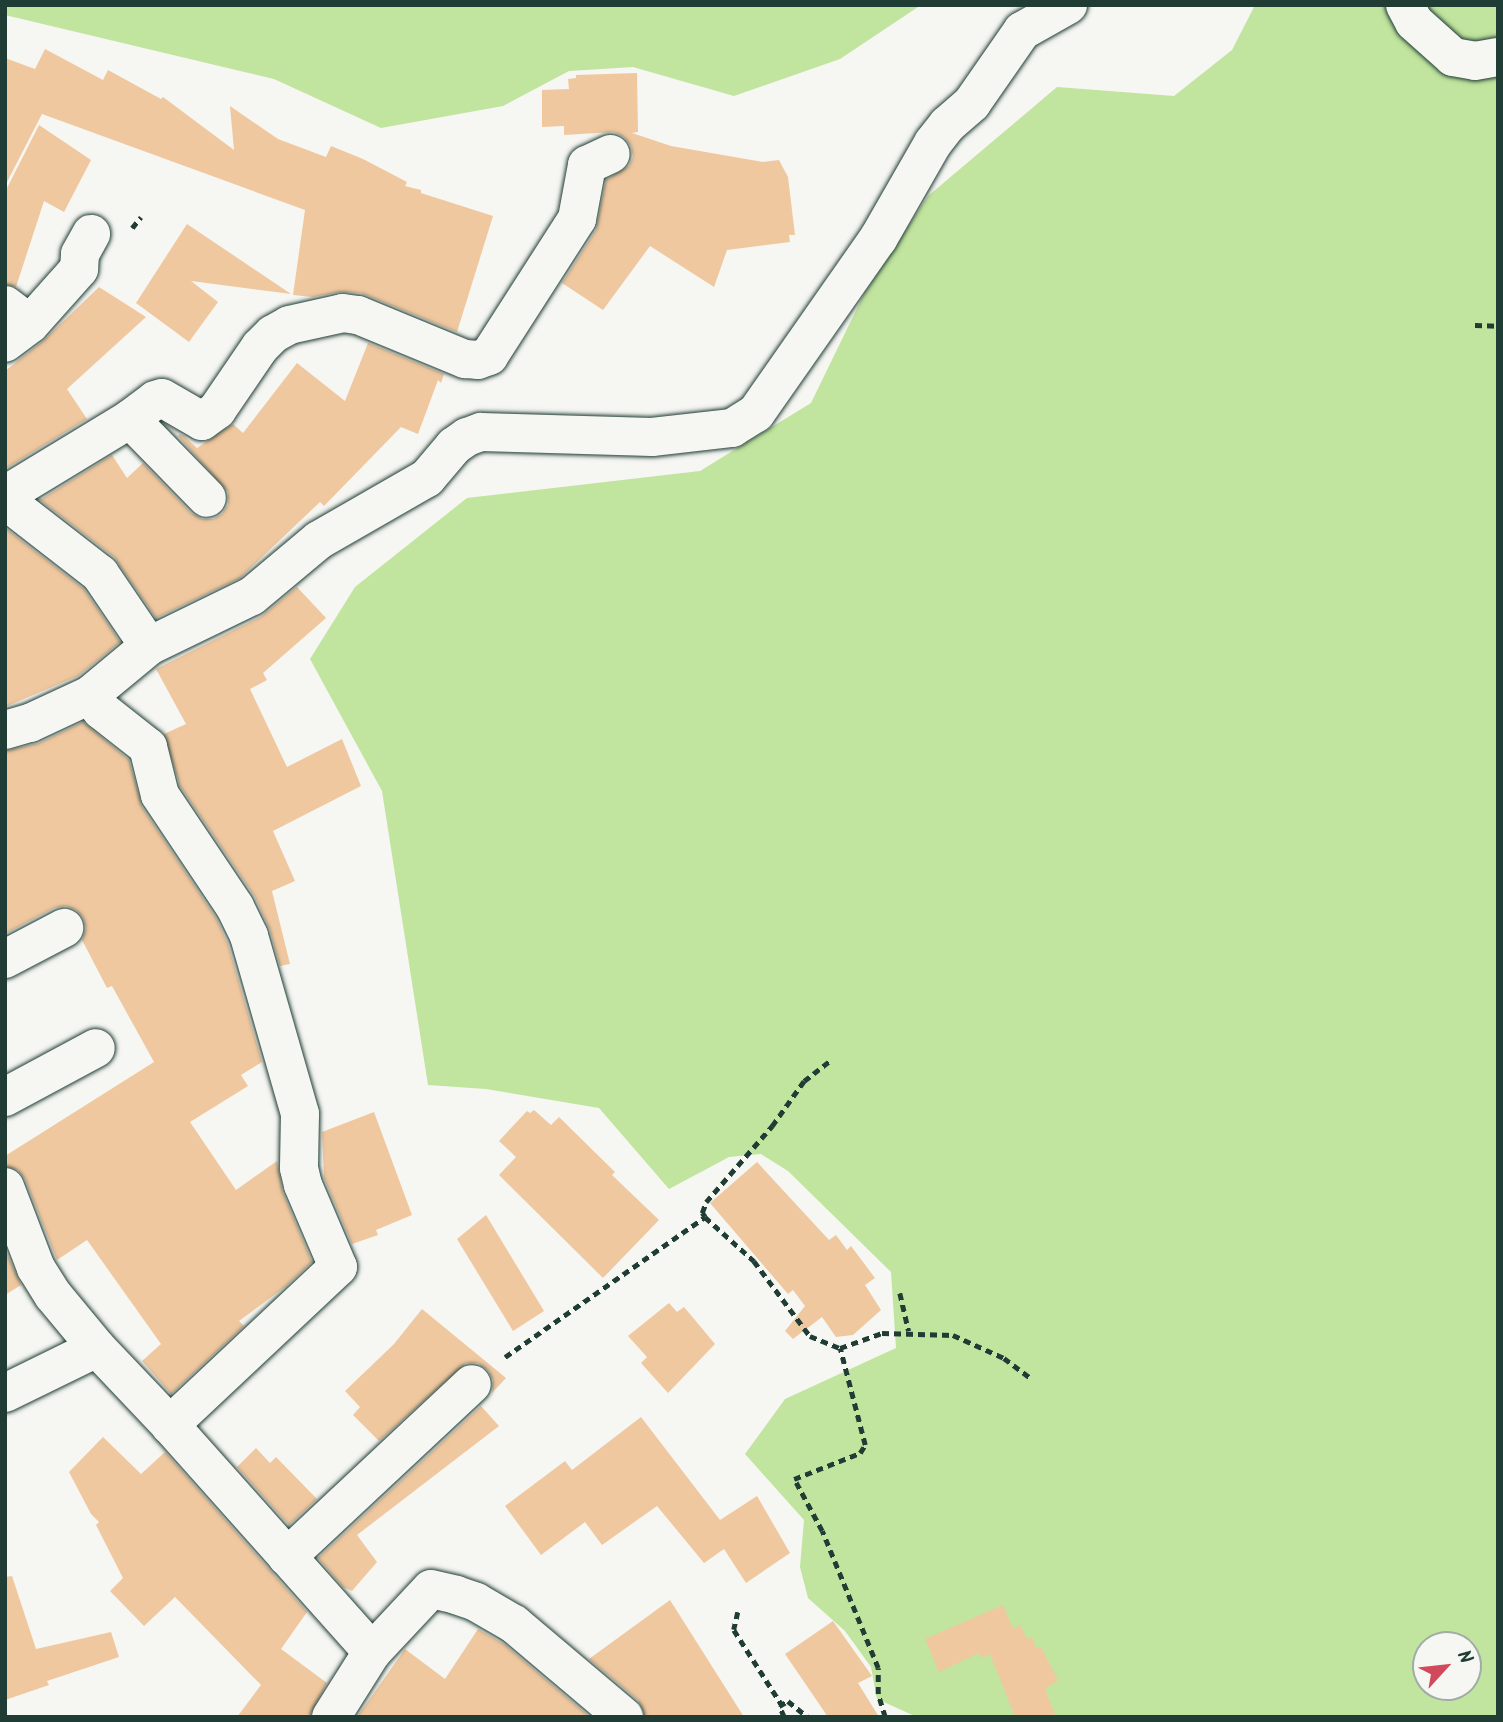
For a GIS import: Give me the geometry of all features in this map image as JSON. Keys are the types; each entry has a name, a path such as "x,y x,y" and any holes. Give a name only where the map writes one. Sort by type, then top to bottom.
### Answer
{"street":[{"path":"5,730 30,723 90,695 149,646 252,596 319,540 427,478 454,446 467,437 481,432 652,437 732,428 756,413 878,239 933,144 947,125 972,103 1022,31 1068,5"},
{"path":"1405,5 1414,22 1453,57 1475,61 1498,57"},
{"path":"149,646 100,574 5,496 130,419 155,400 162,398 202,421 217,410 273,334 289,325 343,313 358,314 465,359 478,360 489,356 576,219 587,165 611,154"},
{"path":"13,324 79,269 80,254 91,234"},
{"path":"130,419 207,498"},
{"path":"90,695 111,718 148,747 160,795 235,907 249,936 300,1114 299,1168 303,1185 338,1267 170,1425"},
{"path":"5,960 64,928"},
{"path":"5,1097 96,1048"},
{"path":"5,1187 40,1275 97,1348 170,1425 372,1652"},
{"path":"5,1393 97,1348"},
{"path":"287,1557 472,1384"},
{"path":"331,1717 372,1652 431,1589 476,1602 514,1624 624,1717"}],"path":[{"path":"1475,325 1498,326"},
{"path":"830,1061 804,1081 772,1126 706,1202 702,1213 754,1261 810,1336 840,1348 882,1333 909,1331 953,1335 1003,1357 1032,1379"},
{"path":"472,1384 563,1314 586,1302 656,1248 705,1217"},
{"path":"900,1293 909,1331"},
{"path":"840,1348 865,1445 860,1453 794,1479 822,1531 878,1668 878,1695 885,1717"},
{"path":"738,1612 734,1630 782,1704"},
{"path":"783,1717 779,1706 788,1701 808,1717"}],"green space":[{"path":"5,5 921,5 840,59 734,96 633,67 569,71 503,106 381,128 274,79 5,15"},
{"path":"1255,5 1498,5 1498,1717 917,1717 877,1699 871,1667 845,1631 808,1598 800,1567 804,1520 745,1454 785,1399 896,1348 891,1272 788,1171 761,1154 729,1157 669,1189 599,1108 486,1089 428,1085 382,791 310,659 355,587 467,498 700,471 811,403 864,294 928,196 1057,87 1174,96 1232,50"}],"building":[{"path":"45,49 103,80 108,70 161,99 163,97 234,150 230,106 278,139 326,157 331,146 363,159 407,182 405,186 421,190 421,193 493,216 457,332 361,293 339,292 313,297 293,295 305,210 42,114 5,186 5,58 35,69"},
{"path":"637,73 638,132 632,133 671,146 763,162 779,160 788,177 795,235 789,235 790,242 727,250 714,287 650,246 603,310 562,283 596,230 606,180 629,166 633,157 631,146 624,137 614,132 564,135 564,126 542,127 542,90 569,89 568,79 576,78 576,75"},
{"path":"39,125 91,160 64,212 44,201 16,287 5,284 5,192"},
{"path":"187,224 291,294 191,281 218,302 189,342 136,303"},
{"path":"99,287 146,317 67,389 87,419 5,469 5,371 43,341"},
{"path":"368,343 444,374 441,383 438,380 418,434 401,427 324,506 320,502 240,578 156,618 114,557 40,500 112,455 127,478 143,463 191,513 202,519 213,519 222,514 228,505 228,492 178,436 184,436 197,448 233,424 243,433 297,363 345,401"},
{"path":"5,528 84,589 120,642 78,676 5,707"},
{"path":"297,587 326,618 263,673 267,680 250,689 287,767 342,739 361,786 273,831 295,881 272,891 290,964 280,966 270,930 255,897 180,786 164,734 186,724 156,669 262,616"},
{"path":"83,722 129,760 142,807 216,918 228,944 262,1062 241,1075 248,1086 190,1122 236,1190 277,1161 283,1193 312,1262 285,1287 239,1321 244,1326 171,1394 142,1361 161,1344 87,1240 57,1260 25,1179 18,1170 5,1166 5,1156 154,1062 112,986 107,988 82,940 86,928 83,917 76,910 66,906 54,908 5,934 5,751 39,743"},
{"path":"534,1110 551,1125 559,1117 615,1172 612,1175 659,1220 603,1278 499,1175 516,1157 499,1141 527,1111 530,1113"},
{"path":"374,1112 412,1215 376,1230 378,1235 352,1244 324,1178 322,1132"},
{"path":"757,1162 829,1240 836,1235 847,1250 851,1246 875,1278 865,1285 881,1310 853,1335 836,1337 822,1317 793,1339 785,1331 805,1306 793,1290 788,1294 710,1203"},
{"path":"486,1215 544,1311 513,1331 457,1239"},
{"path":"5,1249 21,1285 5,1295"},
{"path":"669,1303 677,1312 684,1307 715,1344 668,1393 641,1363 647,1357 628,1336"},
{"path":"422,1309 506,1378 492,1393 493,1380 488,1370 478,1363 466,1363 379,1441 353,1415 360,1407 345,1391 394,1344"},
{"path":"481,1406 499,1426 357,1535 377,1562 352,1591 343,1587 318,1558"},
{"path":"641,1417 720,1520 757,1496 790,1553 746,1583 724,1549 704,1563 657,1506 602,1545 585,1522 541,1555 505,1506 565,1461 572,1470"},
{"path":"103,1437 141,1474 165,1452 307,1612 281,1649 327,1683 309,1717 237,1717 261,1685 175,1597 144,1626 110,1591 123,1578 96,1525 99,1522 91,1514 69,1472"},
{"path":"256,1448 270,1463 276,1457 317,1499 289,1525 237,1467"},
{"path":"12,1576 36,1649 111,1632 119,1657 47,1681 49,1685 5,1700 5,1577"},
{"path":"670,1600 744,1717 645,1717 638,1700 589,1659"},
{"path":"1003,1605 1013,1629 1020,1625 1027,1639 1032,1637 1037,1649 1041,1647 1058,1680 1045,1689 1056,1717 1015,1717 990,1654 981,1658 979,1653 939,1672 925,1639"},
{"path":"833,1621 872,1676 858,1683 879,1717 828,1717 785,1654"},
{"path":"478,1629 504,1644 590,1717 357,1717 405,1649 445,1679"}]}
